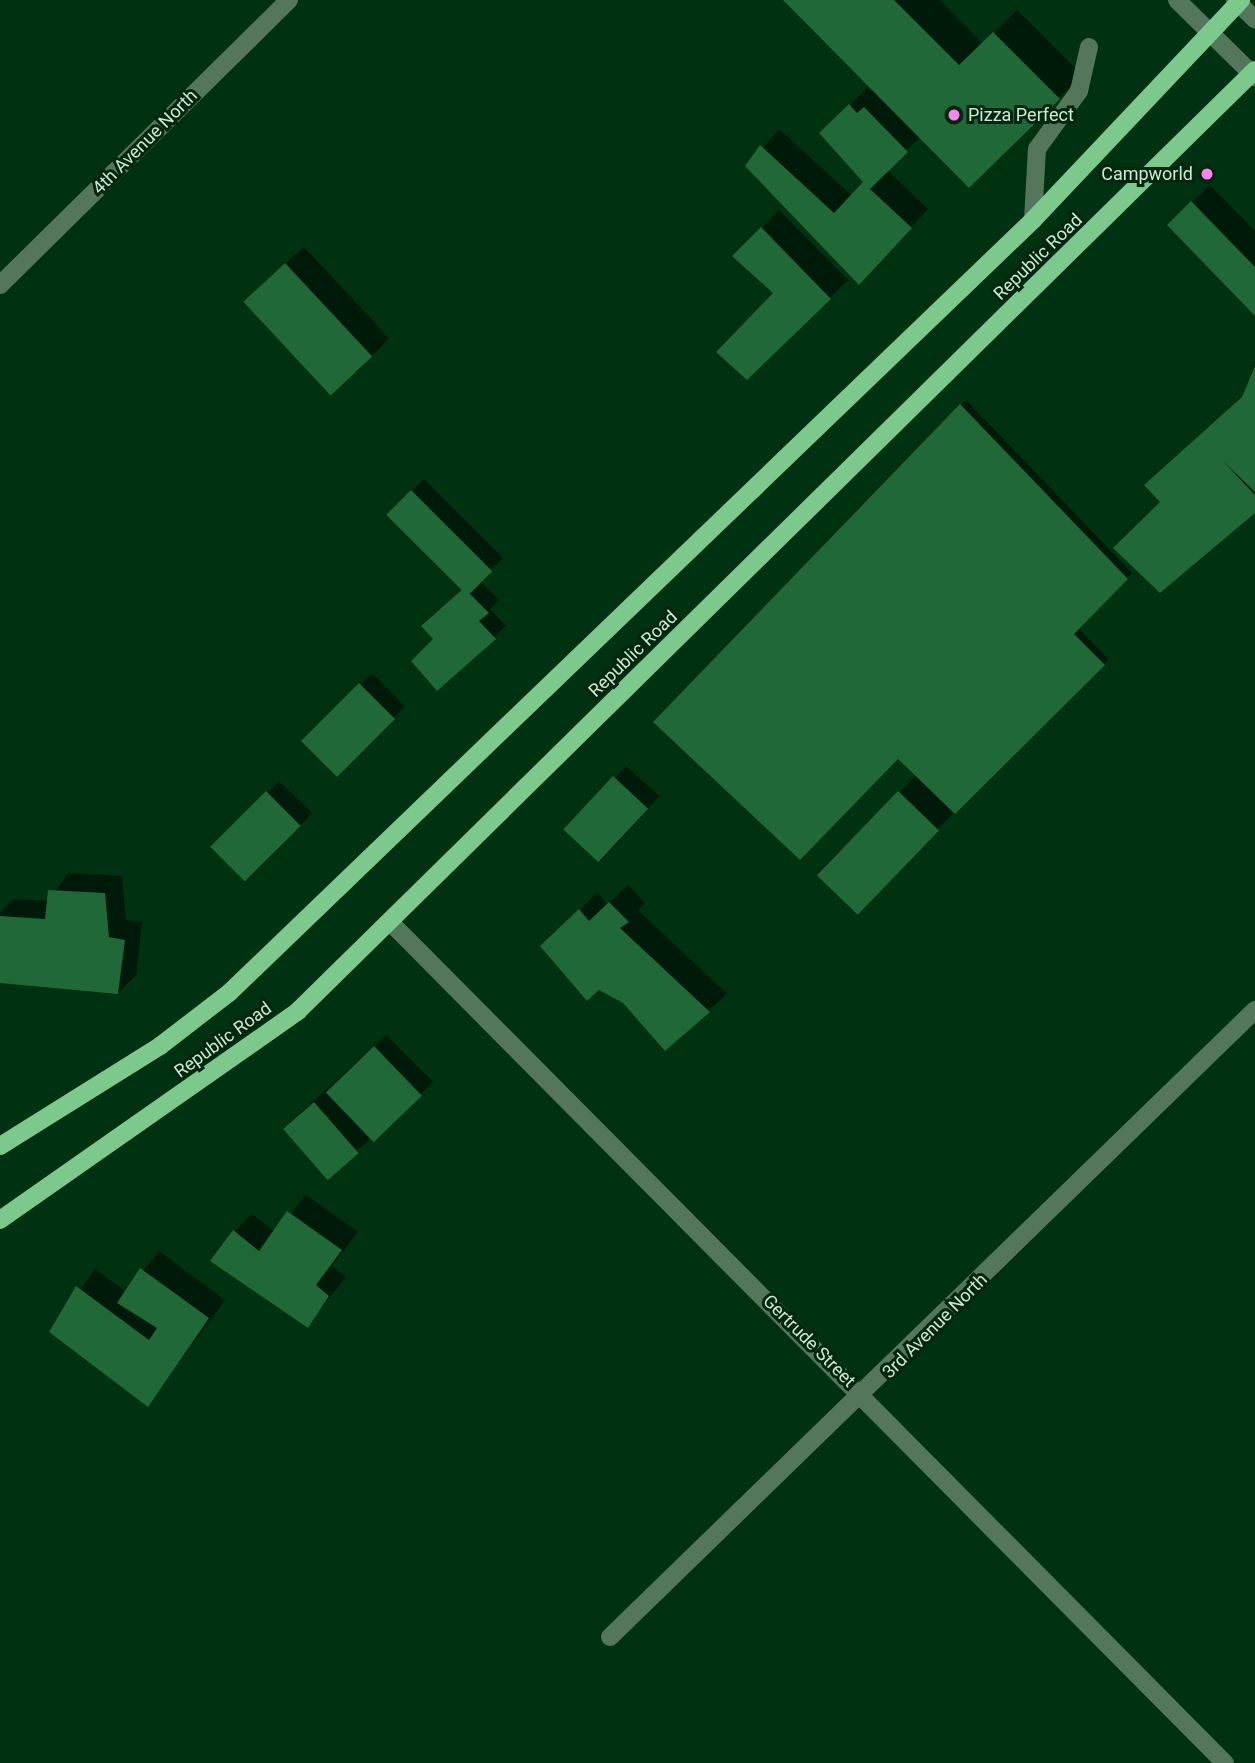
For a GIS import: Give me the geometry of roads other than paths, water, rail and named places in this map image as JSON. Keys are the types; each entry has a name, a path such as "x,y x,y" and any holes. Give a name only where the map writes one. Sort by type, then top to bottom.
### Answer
{"main road":[{"name":"Republic Road","path":"0,1146 160,1046 229,992 1033,220 1238,1"},
{"name":"Republic Road","path":"0,1220 266,1037 390,922 1254,74"}],"street":[{"name":"4th Avenue North","path":"0,285 289,0"},
{"path":"1177,0 1208,33 1254,74"},
{"path":"1238,1 1255,19"},
{"path":"1033,220 1037,149 1079,91 1089,47"},
{"name":"Gertrude Street","path":"390,922 864,1396 1225,1763"},
{"name":"3rd Avenue North","path":"610,1637 864,1396 1255,1010"}],"place":[{"name":"Pizza Perfect","path":"954,115"},
{"name":"Campworld","path":"1207,174"}]}
